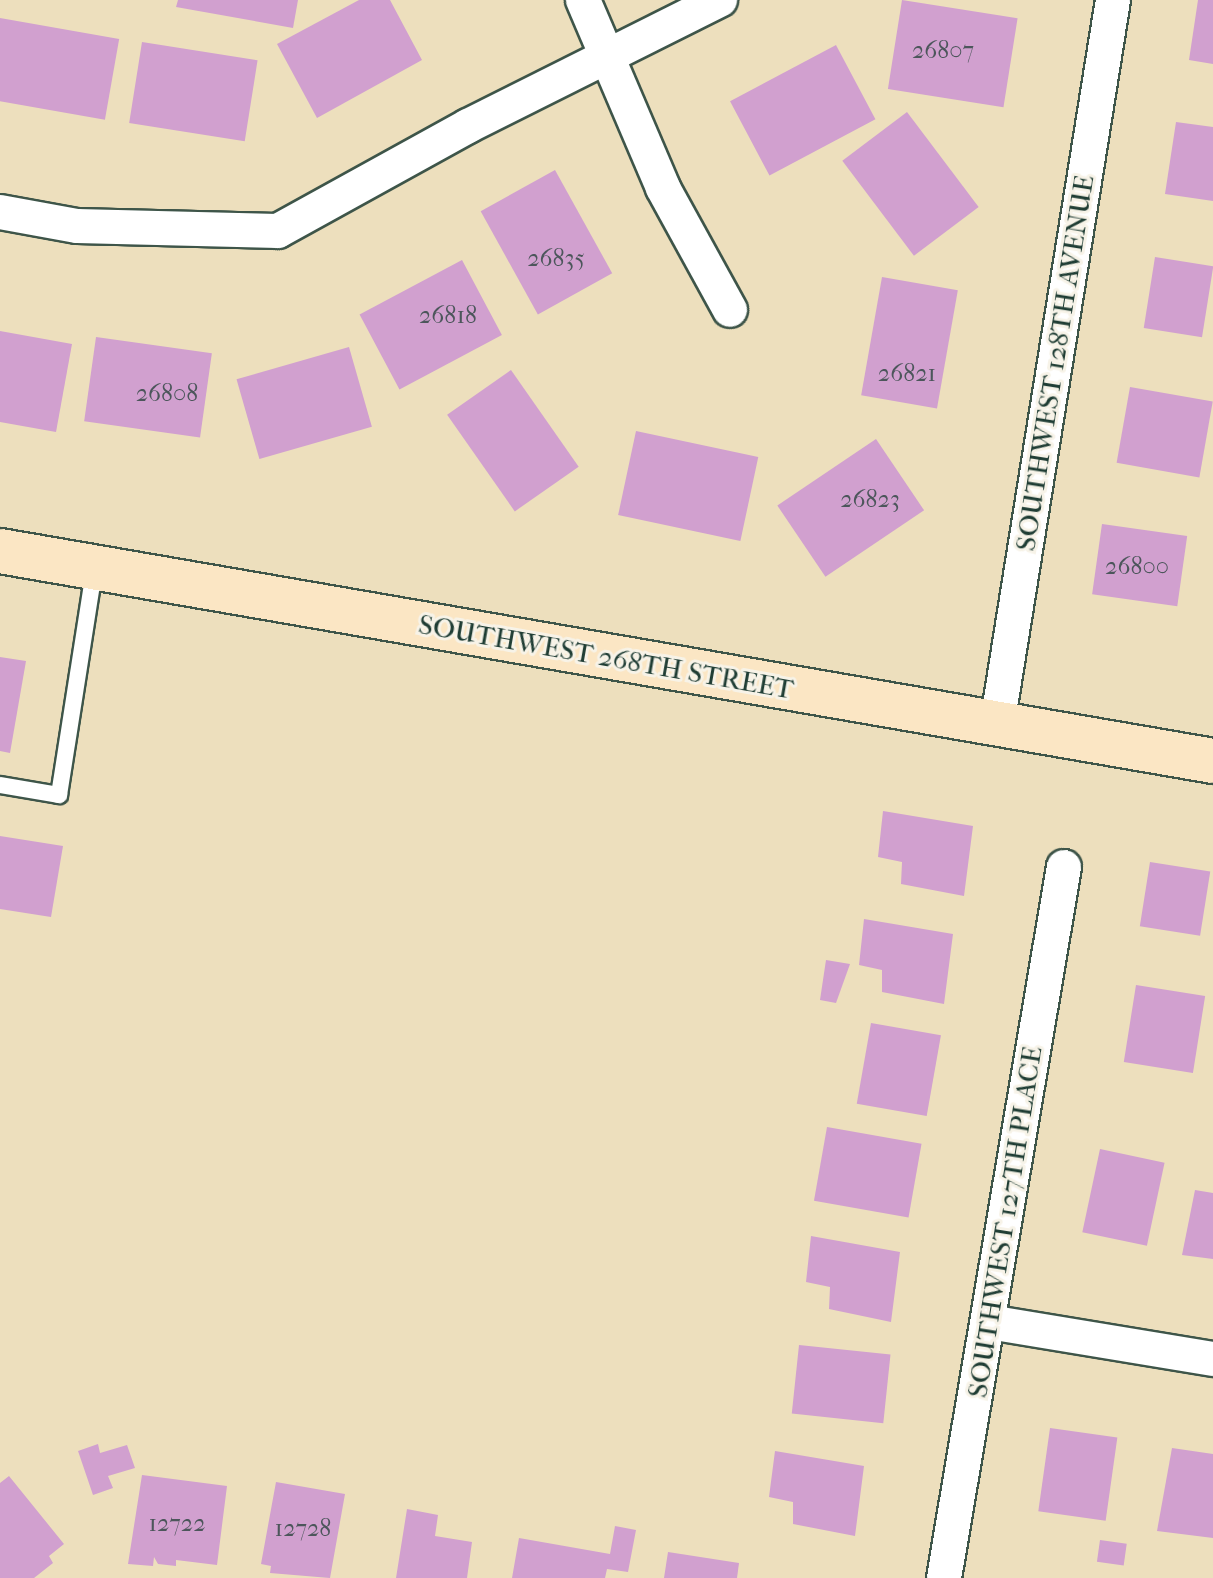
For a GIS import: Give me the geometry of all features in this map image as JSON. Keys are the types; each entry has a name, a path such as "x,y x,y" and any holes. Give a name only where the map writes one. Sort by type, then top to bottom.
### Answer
{"main road":[{"name":"SOUTHWEST 268TH STREET","path":"0,551 1213,761"}],"street":[{"path":"583,0 604,57 663,188 730,310"},
{"path":"0,212 77,226 278,231 604,57 720,0"},
{"name":"SOUTHWEST 128TH AVENUE","path":"997,725 1113,0"},
{"name":"SOUTHWEST 127TH PLACE","path":"944,1578 1064,867"},
{"path":"989,1322 1213,1359"}],"lane":[{"path":"0,785 59,795 94,567"}],"building":[{"path":"178,0 298,0 293,28 176,7"},
{"path":"359,0 390,0 422,60 317,118 277,44"},
{"path":"902,0 1018,18 1003,107 888,89"},
{"path":"1198,0 1213,0 1213,64 1189,60"},
{"path":"0,18 119,39 105,120 0,101"},
{"path":"142,42 258,60 245,141 129,123"},
{"path":"836,45 875,119 769,176 730,101"},
{"path":"907,112 979,207 914,256 842,161"},
{"path":"1176,122 1213,127 1213,201 1165,194"},
{"path":"555,170 612,273 538,314 481,211"},
{"path":"1155,257 1213,266 1202,337 1144,328"},
{"path":"462,260 502,335 399,390 360,314"},
{"path":"882,277 958,290 937,409 861,395"},
{"path":"0,331 72,344 56,432 0,422"},
{"path":"96,337 212,353 200,437 84,421"},
{"path":"349,347 372,427 259,459 237,379"},
{"path":"511,370 579,467 515,511 447,415"},
{"path":"1130,387 1213,402 1199,477 1117,463"},
{"path":"636,431 758,457 740,541 618,515"},
{"path":"876,439 924,510 825,577 777,506"},
{"path":"1102,524 1187,536 1177,606 1092,594"},
{"path":"0,657 26,661 10,753 0,751"},
{"path":"883,811 973,826 964,896 901,884 902,862 878,857"},
{"path":"0,836 63,846 51,917 0,909"},
{"path":"1150,862 1210,872 1200,936 1140,926"},
{"path":"864,919 953,934 944,1004 882,992 882,970 859,965"},
{"path":"826,960 850,964 836,1003 820,1000"},
{"path":"1136,985 1205,996 1193,1073 1124,1062"},
{"path":"871,1023 941,1035 927,1116 857,1104"},
{"path":"827,1127 922,1144 909,1218 814,1201"},
{"path":"1100,1149 1165,1163 1147,1246 1082,1232"},
{"path":"1195,1190 1213,1193 1213,1259 1182,1255"},
{"path":"811,1236 900,1252 891,1322 829,1309 830,1287 806,1282"},
{"path":"799,1345 890,1355 883,1423 792,1414"},
{"path":"1050,1428 1117,1437 1106,1521 1038,1511"},
{"path":"98,1444 100,1453 127,1445 135,1468 108,1476 113,1488 93,1495 78,1451"},
{"path":"1172,1448 1213,1454 1213,1538 1157,1531"},
{"path":"775,1451 864,1466 855,1536 793,1524 793,1502 769,1497"},
{"path":"142,1475 227,1486 217,1565 176,1560 176,1566 158,1564 154,1557 153,1566 128,1564"},
{"path":"9,1476 64,1544 49,1556 53,1563 34,1578 0,1578 0,1483"},
{"path":"276,1482 345,1494 330,1578 270,1573 271,1566 261,1564"},
{"path":"407,1509 438,1515 435,1536 472,1542 467,1578 396,1578"},
{"path":"615,1526 636,1530 628,1572 607,1569 605,1578 512,1578 519,1538 610,1554"},
{"path":"1100,1540 1127,1544 1124,1566 1097,1562"},
{"path":"668,1552 739,1563 737,1578 664,1578"}]}
